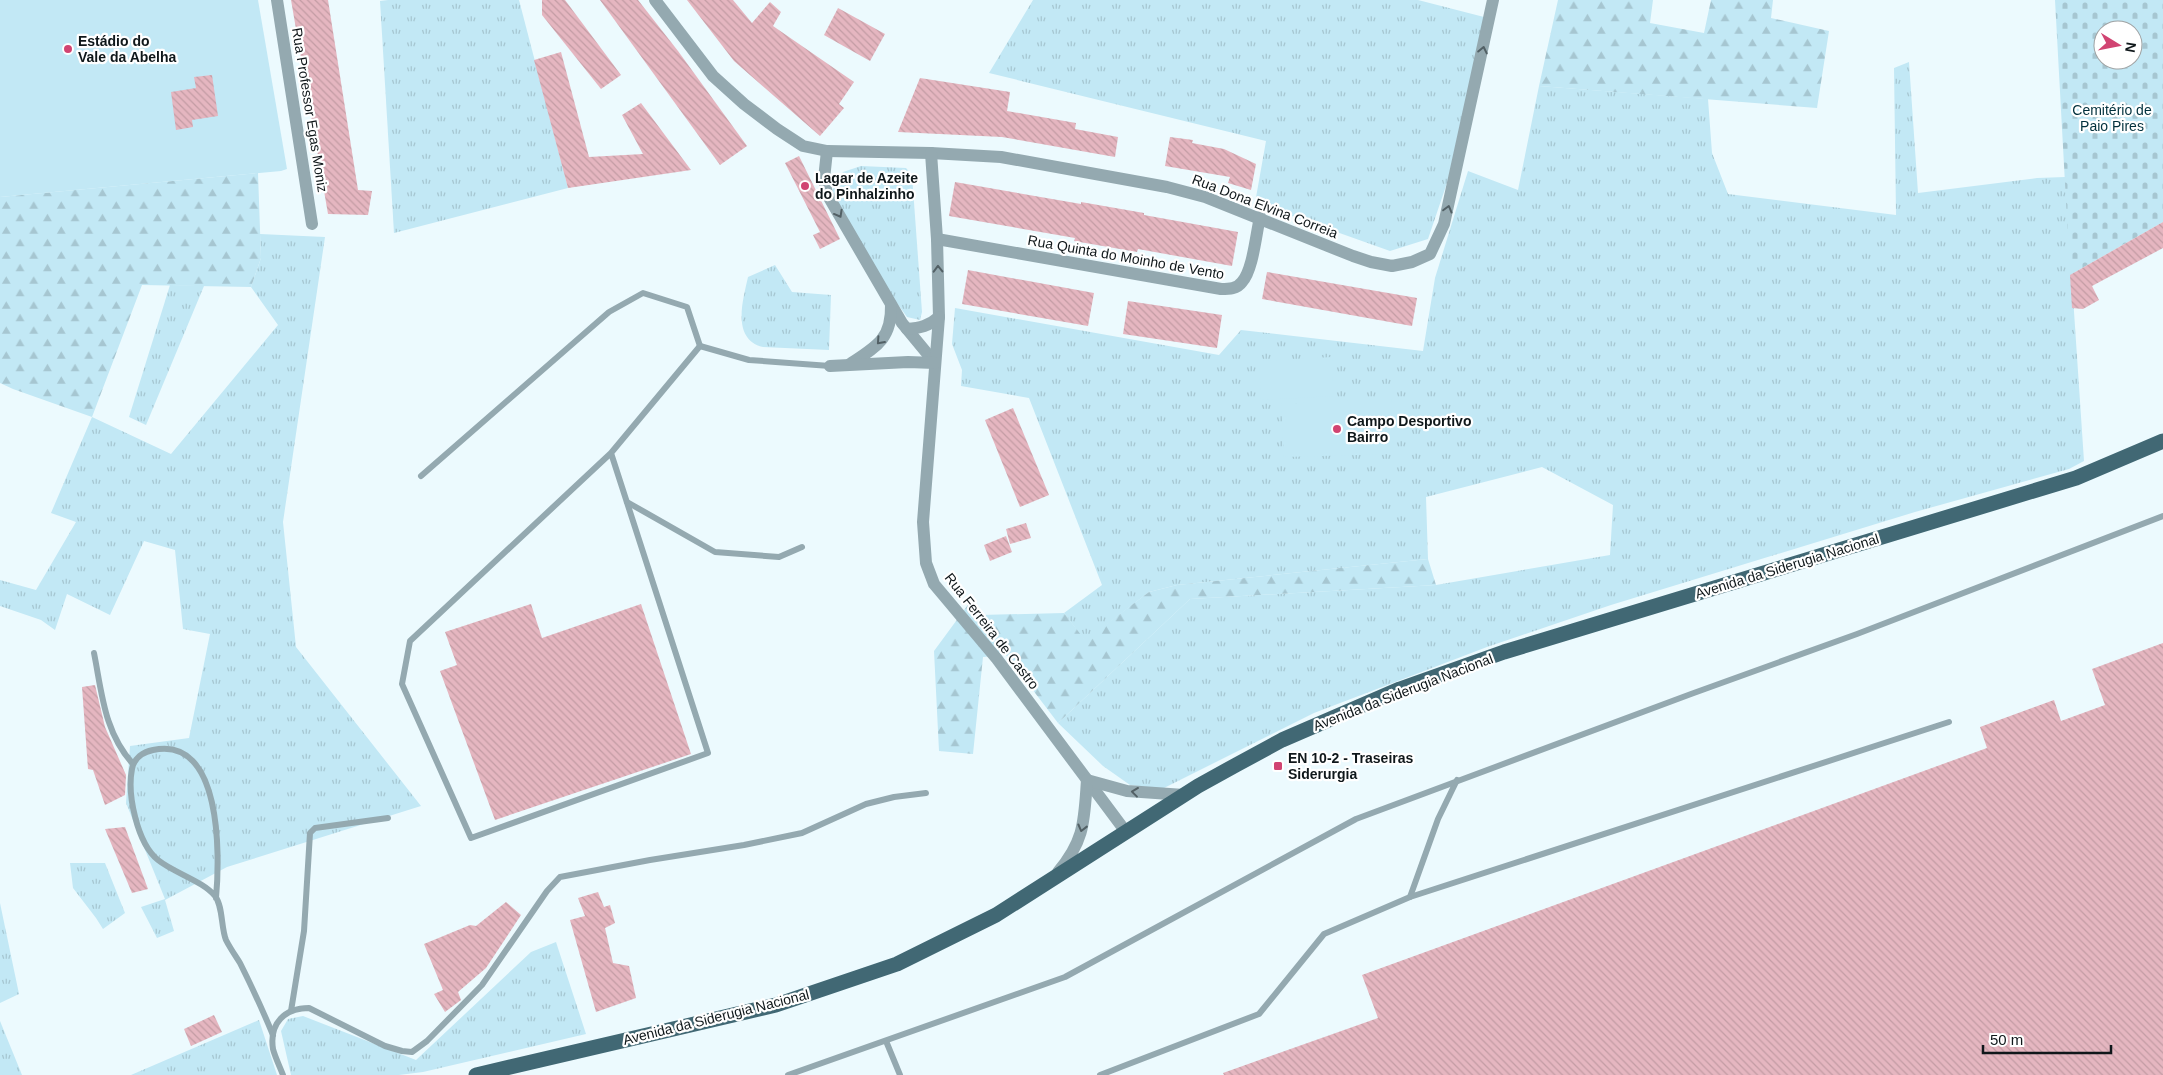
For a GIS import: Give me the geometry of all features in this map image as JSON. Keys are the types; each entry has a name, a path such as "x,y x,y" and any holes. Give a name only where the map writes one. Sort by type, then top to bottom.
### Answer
{"main road":[{"name":"Avenida da Siderugia Nacional","path":"476,1075 776,1004 897,964 996,914 1184,795 1282,740 1400,690 1504,652 2076,478 2163,440"}],"street":[{"name":"Rua Professor Egas Moniz","path":"277,0 312,224"},
{"path":"655,0 713,76 744,104 777,130 803,146 827,151 824,179 828,194 891,305 907,329 935,363"},
{"name":"Rua Dona Elvina Correia","path":"827,151 930,153 1001,157 1167,186 1205,197 1371,262 1392,266 1412,262 1430,254 1444,224 1494,0"},
{"name":"Rua Ferreira de Castro","path":"930,153 937,239 939,317 923,522 926,563 934,584 996,659 1126,832"},
{"name":"Rua Quinta do Moinho de Vento","path":"937,239 1221,289 1231,289 1242,282 1247,273 1260,218"},
{"path":"849,365 879,345 886,336 892,319 891,305"},
{"path":"907,329 926,326 939,317"},
{"path":"830,366 908,362 935,363"},
{"path":"1054,877 1070,858 1079,842 1084,825 1087,780 1127,791 1184,795"}],"lane":[{"path":"421,476 609,312 643,292 687,307 700,346"},
{"path":"700,346 749,360 830,366"},
{"path":"611,453 708,753 471,838 402,684 410,641 611,453 700,346"},
{"path":"627,502 715,552 779,557 802,547"},
{"path":"788,1075 1066,977 1356,818 1857,634 2163,516"},
{"path":"94,653 111,732 122,752 133,764"},
{"path":"1100,1075 1259,1014 1324,934 1410,898 1949,722"},
{"path":"216,898 207,889 157,860 139,834 130,778 133,764 139,756 162,748 177,750 195,762 207,783 215,825 219,870 216,898 226,939 259,1002 273,1035"},
{"path":"1410,898 1438,819 1457,780"},
{"path":"283,1075 273,1049 273,1035 277,1021 284,1014 298,1008 309,1008 385,1046 412,1052 427,1041 482,985 547,891 560,877 744,845 802,832 866,804 894,796 926,793"},
{"path":"291,1011 304,931 310,833 314,828 388,818"},
{"path":"886,1041 900,1075"}],"green space":[{"path":"0,0 258,0 287,169 0,197"},
{"path":"519,0 568,188 394,233 380,1"},
{"path":"1033,0 1418,0 1484,17 1448,180 1428,239 1390,251 1255,203 1266,141 989,73"},
{"path":"1558,0 1653,0 1650,23 1704,33 1711,0 1773,0 1771,18 1829,31 1817,108 1539,86"},
{"name":"Cemitério de Paio Pires","path":"2055,0 2163,0 2163,222 2070,275"},
{"path":"1909,62 1918,193 2037,178 2065,177 2084,461 2069,469 1915,512 1611,605 1487,647 1314,713 1162,789 1130,785 1103,766 1058,723 1190,599 1436,585 1610,555 1613,505 1542,467 1426,497 1428,559 1177,585 1149,592 1085,641 1064,613 1102,585 1029,398 961,386 962,370 952,344 955,308 1219,355 1241,330 1423,351 1435,278 1468,171 1518,190 1539,86 1708,99 1712,153 1728,194 1896,215 1894,68"},
{"path":"861,166 906,168 912,175 922,312 920,320 907,317 871,267 832,191 843,172"},
{"path":"258,173 261,258 251,287 142,285 92,417 0,383 0,197"},
{"path":"260,234 325,237 283,522 296,647 421,806 227,867 165,900 174,931 157,938 141,907 165,899 126,803 130,746 189,738 210,634 183,629 175,550 144,541 110,615 67,594 55,630 41,620 0,606 0,580 36,590 76,522 51,513 92,417 171,454 278,325 251,287 261,258"},
{"path":"775,265 792,292 831,295 829,350 763,347 753,343 746,336 743,327 742,307 748,277"},
{"path":"170,285 204,286 146,425 129,417"},
{"name":"Campo Desportivo Bairro","path":"1332,357 1333,396 1261,400 1259,361"},
{"name":"Campo Desportivo Bairro","path":"1391,399 1393,454 1284,457 1281,404"},
{"path":"1428,559 1436,585 1190,599 1058,723 1006,655 983,657 973,754 939,751 934,651 970,602 980,615 1064,613 1085,640 1149,592 1177,585"},
{"path":"70,863 105,863 125,913 103,929 73,888"},
{"path":"0,903 19,994 0,1003"},
{"path":"556,942 586,1034 423,1072 399,1075 291,1075 281,1031 288,1019 303,1016 416,1060 531,952"},
{"path":"259,1020 277,1075 131,1075"},
{"path":"0,1021 22,1075 0,1075"}],"building":[{"path":"291,0 328,0 358,190 372,191 368,215 328,214"},
{"path":"542,0 565,0 621,75 601,89 542,15"},
{"path":"600,0 638,0 678,51 747,146 720,165"},
{"path":"687,0 733,0 752,23 770,2 781,12 773,26 854,82 839,104 844,108 820,136 734,61"},
{"path":"838,8 885,34 870,61 824,35"},
{"path":"561,52 589,157 643,154 622,115 641,103 691,170 568,188 534,60"},
{"path":"212,75 218,116 192,120 193,127 176,130 171,92 196,88 194,77"},
{"path":"920,78 1010,92 1007,111 1076,123 1075,129 1118,137 1115,157 1002,137 898,132"},
{"path":"1170,137 1193,140 1192,143 1224,149 1256,164 1251,190 1228,183 1230,177 1165,166"},
{"name":"Lagar de Azeite do Pinhalzinho","path":"799,156 840,239 820,249 813,235 820,232 785,163"},
{"path":"955,182 1144,213 1144,215 1238,232 1232,266 1138,249 1137,252 1074,241 1075,238 949,216"},
{"path":"2163,222 2163,248 2092,286 2099,300 2083,309 2072,308 2070,275"},
{"path":"968,270 1094,293 1088,326 962,304"},
{"path":"1267,272 1417,298 1412,326 1262,299"},
{"path":"1128,301 1222,315 1217,348 1123,334"},
{"path":"1013,408 1049,495 1020,507 985,420"},
{"path":"1026,523 1031,538 1010,544 1006,529"},
{"path":"1006,536 1012,552 990,561 984,545"},
{"path":"531,604 542,638 641,604 691,754 495,820 440,671 457,665 445,632"},
{"path":"2163,643 2163,1075 1224,1075 1223,1073 1378,1018 1362,975 1987,748 1980,727 2054,700 2061,721 2105,705 2092,669"},
{"path":"95,685 105,727 126,775 125,795 105,805 93,770 88,769 82,687"},
{"path":"125,827 148,889 132,893 105,829"},
{"path":"598,892 604,907 610,905 615,923 605,928 613,963 629,966 636,998 596,1012 570,920 585,916 578,898"},
{"path":"506,902 521,915 486,968 458,992 461,1000 445,1012 434,994 443,990 424,944 470,925 476,926"},
{"path":"214,1015 222,1032 191,1046 184,1029"}],"place":[{"name":"Estádio do Vale da Abelha","path":"68,49"},
{"name":"Lagar de Azeite do Pinhalzinho","path":"805,186"},
{"name":"Campo Desportivo Bairro","path":"1337,429"},
{"name":"EN 10-2 - Traseiras Siderurgia","path":"1278,766"}]}
